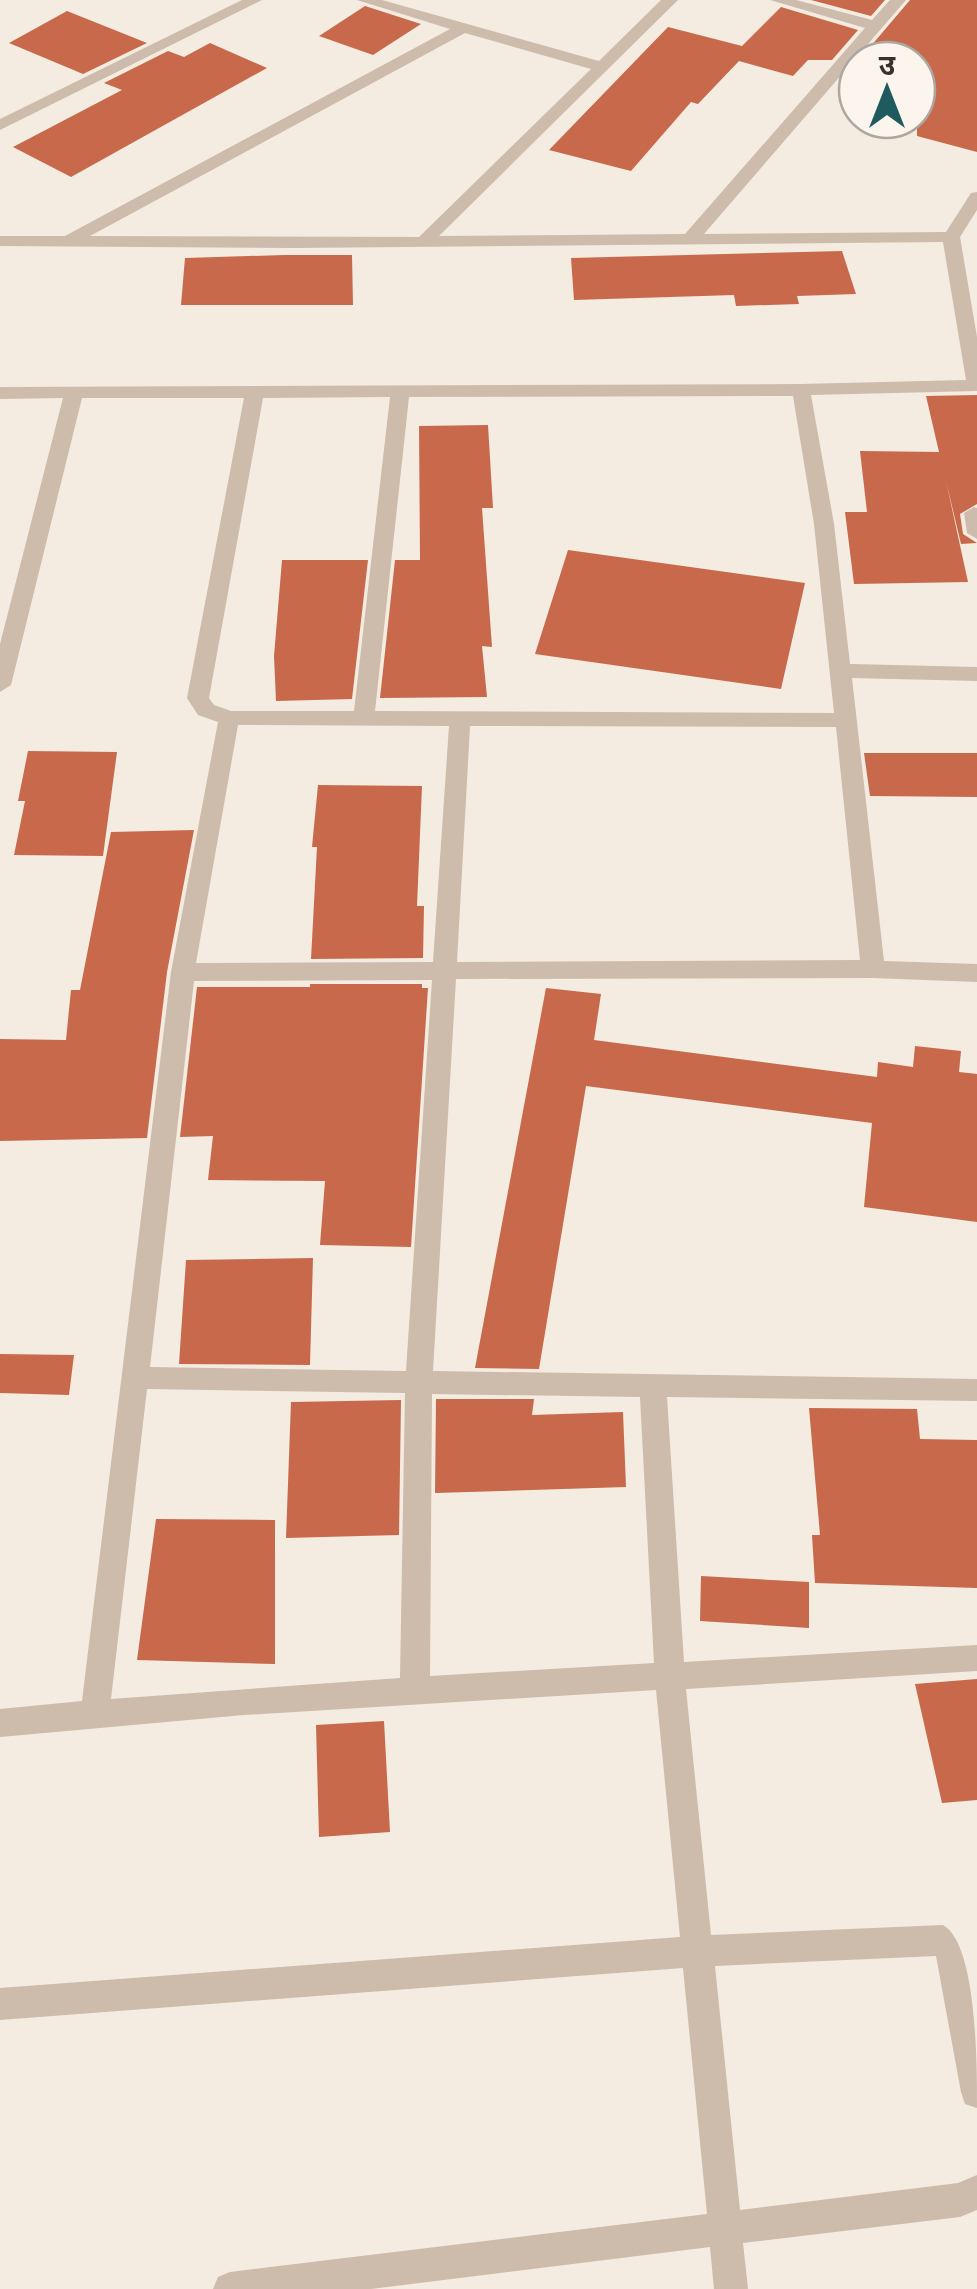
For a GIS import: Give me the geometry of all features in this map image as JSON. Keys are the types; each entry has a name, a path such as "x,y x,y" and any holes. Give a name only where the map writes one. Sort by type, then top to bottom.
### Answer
{"street":[{"path":"0,125 254,0"},
{"path":"365,0 602,67"},
{"path":"423,242 670,0"},
{"path":"778,0 876,26"},
{"path":"691,238 898,0"},
{"path":"67,242 463,28"},
{"path":"0,392 801,390 977,385 951,237 977,197"},
{"path":"0,241 951,237"},
{"path":"801,390 824,524 872,969"},
{"path":"364,717 400,391"},
{"path":"0,685 74,392"},
{"path":"254,392 198,698 206,710 229,718 846,720"},
{"path":"840,670 977,674"},
{"path":"96,1713 183,972 229,718"},
{"path":"415,1690 419,1382 448,971 460,718"},
{"path":"183,972 872,969 977,973"},
{"path":"135,1378 977,1390"},
{"path":"653,1386 670,1679 731,2289"},
{"path":"0,1723 415,1690 670,1679 977,1658"},
{"path":"0,2004 696,1952 943,1940 954,1954 977,2092"},
{"path":"230,2289 960,2200 977,2192"}],"building":[{"path":"811,0 885,0 871,16"},
{"path":"910,0 977,0 977,152 932,140 937,140 937,40 876,40"},
{"path":"365,6 421,24 373,55 319,36"},
{"path":"781,7 858,30 849,40 837,40 837,54 832,60 808,60 793,76 739,61 698,104 691,102 631,171 549,150 668,27 742,46"},
{"path":"67,11 147,43 83,74 9,43"},
{"path":"210,43 267,68 71,177 13,147 122,90 104,83 168,51 184,57"},
{"path":"842,251 856,294 797,296 799,304 736,306 734,295 574,300 571,258"},
{"path":"352,255 353,305 181,305 185,258"},
{"path":"977,395 977,504 960,514 963,534 977,543 961,544 946,481 968,582 854,584 845,512 867,512 860,451 939,452 926,396"},
{"path":"488,425 493,508 482,508 492,647 482,646 487,697 380,698 395,560 420,560 419,426"},
{"path":"568,550 805,583 781,689 535,654"},
{"path":"282,560 368,560 352,699 276,701 274,656"},
{"path":"28,751 117,752 103,856 14,855 25,801 18,801"},
{"path":"864,753 977,753 977,797 870,796"},
{"path":"318,785 422,786 417,906 424,906 423,958 311,959 317,847 312,847"},
{"path":"194,830 167,972 147,1138 0,1141 0,1039 66,1040 71,990 80,990 111,832"},
{"path":"422,984 422,988 428,988 411,1247 320,1245 325,1181 208,1180 213,1136 180,1137 197,987"},
{"path":"546,988 601,994 594,1040 877,1077 878,1062 913,1067 915,1046 961,1051 959,1072 977,1074 977,1222 864,1207 872,1123 586,1086 539,1369 475,1368"},
{"path":"313,1258 310,1365 179,1364 186,1260"},
{"path":"0,1354 74,1355 69,1395 0,1393"},
{"path":"436,1399 534,1399 532,1415 623,1412 626,1487 435,1493"},
{"path":"401,1400 399,1535 286,1538 291,1402"},
{"path":"809,1408 917,1409 920,1439 977,1440 977,1588 815,1583 812,1535 820,1535"},
{"path":"156,1519 275,1520 275,1664 137,1660"},
{"path":"701,1576 809,1582 809,1628 700,1621"},
{"path":"977,1679 977,1800 942,1803 915,1684"},
{"path":"384,1721 390,1832 319,1837 316,1725"}]}
